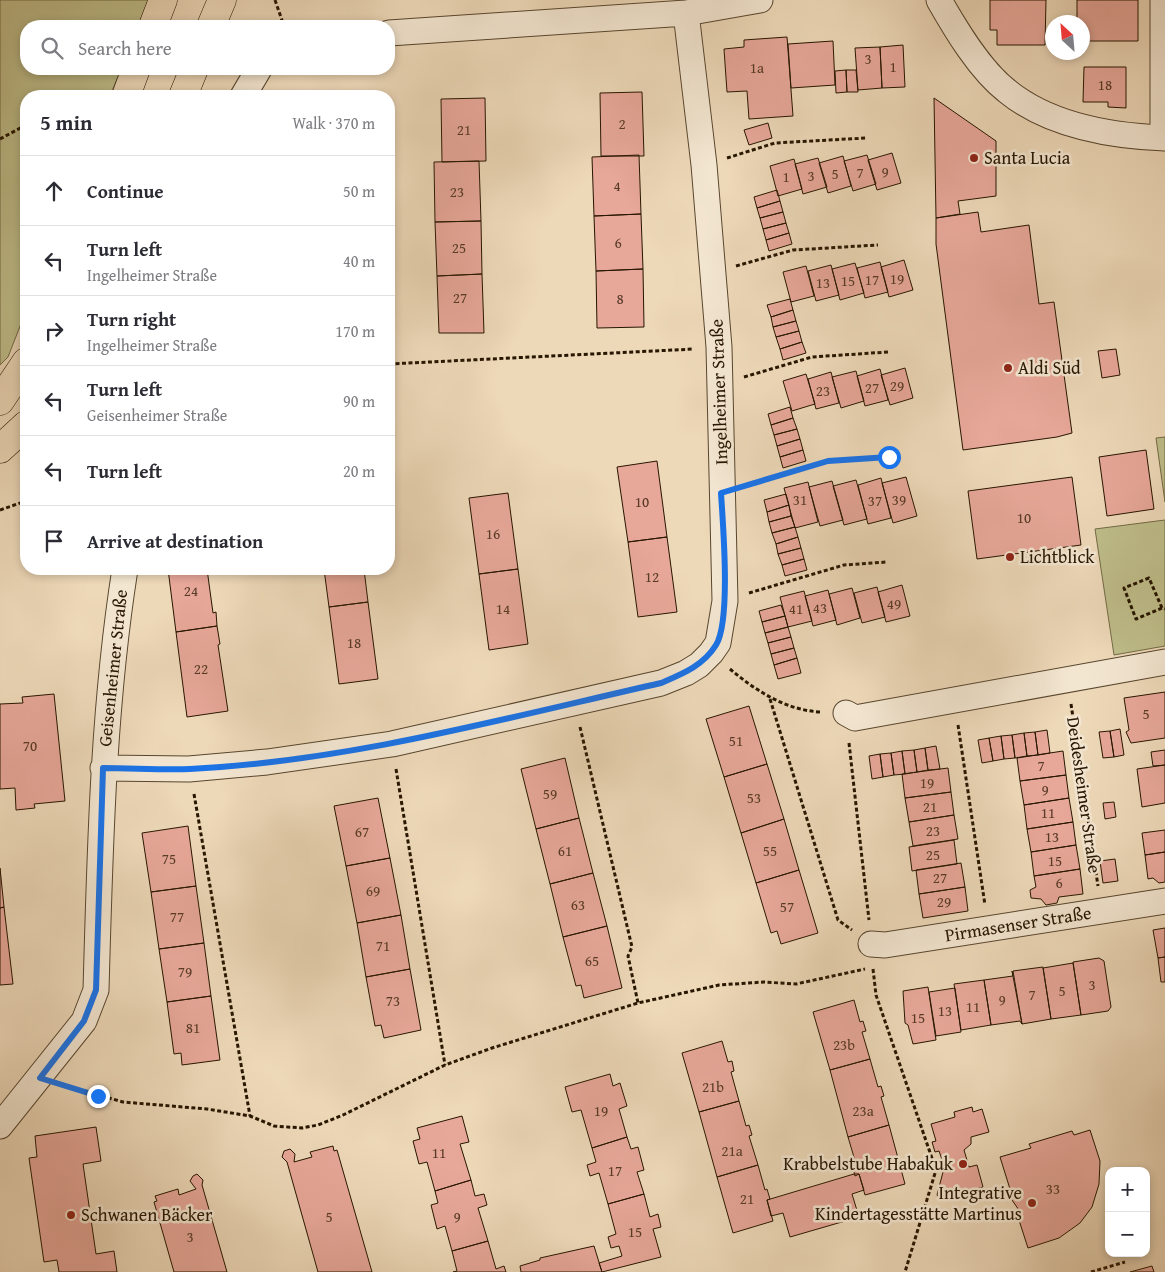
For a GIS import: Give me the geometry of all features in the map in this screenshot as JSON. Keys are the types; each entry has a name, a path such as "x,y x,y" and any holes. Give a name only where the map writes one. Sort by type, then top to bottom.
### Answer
{"highway":[{"path":"155,20 163,0"},
{"path":"214,20 222,0"},
{"path":"128,90 134,75"},
{"path":"185,90 191,75"},
{"path":"0,401 20,371"},
{"path":"0,449 20,431"}],"street":[{"path":"395,33 686,13 760,0"},
{"path":"939,0 965,41 989,72 1005,90 1026,105 1083,127 1122,135 1164,138 1163,0"},
{"name":"Ingelheimer Straße","path":"103,768 189,769 267,762 392,744 661,683 686,673 699,665 718,643 725,601 721,493 721,384 704,166 686,13"},
{"path":"247,90 255,75"},
{"name":"Geisenheimer Straße","path":"0,1126 84,1021 96,990 103,768 116,624 124,575"},
{"path":"846,713 855,718 1165,662"},
{"name":"Pirmasenser Straße","path":"872,956 885,945 1165,901"}],"path":[{"path":"275,0 282,20"},
{"path":"0,139 20,128"},
{"path":"704,166 774,143 866,138"},
{"path":"713,273 794,250 878,245"},
{"path":"395,364 719,347"},
{"path":"721,384 812,357 888,352"},
{"path":"721,493 828,461 889,457"},
{"path":"0,510 20,503"},
{"path":"725,601 844,564 887,562"},
{"path":"1149,578 1163,609 1136,618 1124,588 1149,578"},
{"name":"Deidesheimer Straße","path":"1067,679 1102,911"},
{"path":"40,1078 123,1102 207,1109 250,1116 274,1126 302,1128 318,1125 344,1115 445,1065 492,1048 638,1003 719,985 764,982 796,984 829,979 872,956 838,920 770,699"},
{"path":"954,700 988,928"},
{"path":"574,702 632,947 628,956 638,1003"},
{"path":"392,744 445,1065"},
{"path":"189,769 250,1116"},
{"path":"1091,1272 1125,1262"}],"shaded area":[{"path":"0,0 148,0 140,20 20,20 20,75 119,75 112,90 20,90 20,326 8,357 0,365"},
{"path":"1165,437 1165,502 1156,438"},
{"path":"1165,520 1165,646 1114,655 1095,529"}],"building":[{"path":"990,0 1046,0 1045,45 997,45 997,30 990,30"},
{"path":"1077,0 1138,0 1138,41 1090,41 1090,15 1077,15"},
{"path":"787,37 793,116 749,119 747,91 727,92 724,49 744,47 744,40"},
{"path":"833,41 835,85 791,88 788,44"},
{"path":"903,45 905,87 882,88 880,47"},
{"path":"880,47 882,88 858,90 855,48"},
{"path":"1084,67 1126,67 1126,108 1108,107 1108,102 1083,102"},
{"path":"846,70 847,92 836,93 835,71"},
{"path":"846,70 856,70 858,92 847,92"},
{"path":"642,92 644,156 601,156 600,93"},
{"path":"485,98 486,161 442,162 441,99"},
{"path":"934,98 996,141 996,196 958,201 960,214 936,218"},
{"path":"768,123 772,138 749,145 744,130"},
{"path":"892,153 901,183 877,190 868,160"},
{"path":"639,155 641,214 594,216 592,157"},
{"path":"867,155 876,184 853,191 844,161"},
{"path":"843,156 851,186 828,193 819,163"},
{"path":"818,158 827,187 803,194 795,164"},
{"path":"794,159 802,189 778,196 770,166"},
{"path":"479,161 481,221 435,222 434,162"},
{"path":"777,190 780,201 757,208 754,197"},
{"path":"780,201 783,212 760,218 757,208"},
{"path":"783,212 786,223 763,229 760,218"},
{"name":"Aldi Süd","path":"978,212 981,232 1029,225 1039,304 1054,302 1072,433 1057,437 963,450 936,244 936,218"},
{"path":"641,214 643,269 596,271 594,216"},
{"path":"481,221 482,274 437,276 435,222"},
{"path":"786,223 789,233 766,240 763,229"},
{"path":"789,233 792,244 769,251 766,240"},
{"path":"904,260 913,290 889,297 881,267"},
{"path":"880,262 888,292 865,298 857,268"},
{"path":"855,263 864,293 840,300 832,269"},
{"path":"831,265 839,295 816,301 808,271"},
{"path":"806,266 814,296 791,302 783,272"},
{"path":"643,269 644,327 597,328 596,271"},
{"path":"482,274 484,333 439,333 437,276"},
{"path":"790,299 793,310 771,317 767,305"},
{"path":"793,310 796,321 773,327 771,317"},
{"path":"796,321 799,331 776,337 773,327"},
{"path":"799,331 802,342 780,349 776,337"},
{"path":"802,342 806,353 783,360 780,349"},
{"path":"1116,349 1120,375 1102,378 1098,351"},
{"path":"905,368 913,398 890,405 881,375"},
{"path":"880,369 888,400 865,406 857,376"},
{"path":"856,371 864,401 841,408 832,377"},
{"path":"831,372 839,403 816,409 808,379"},
{"path":"806,374 815,404 792,411 783,381"},
{"path":"790,407 793,418 771,425 768,414"},
{"path":"793,418 797,429 774,435 771,425"},
{"path":"797,429 800,439 777,446 774,435"},
{"path":"800,439 803,450 780,457 777,446"},
{"path":"803,450 806,461 783,468 780,457"},
{"path":"1146,450 1154,509 1107,516 1099,457"},
{"path":"657,461 667,537 628,542 617,467"},
{"path":"906,477 917,516 893,523 882,483"},
{"path":"1072,477 1081,545 977,559 968,491"},
{"path":"881,478 891,518 868,524 858,485"},
{"path":"856,480 867,519 844,525 833,486"},
{"path":"832,481 843,520 820,526 809,487"},
{"path":"808,482 818,522 795,528 784,488"},
{"path":"508,493 518,569 479,574 469,498"},
{"path":"786,494 789,505 767,512 764,500"},
{"path":"789,505 791,516 769,522 767,512"},
{"path":"791,516 795,527 772,533 769,522"},
{"path":"795,527 798,537 776,544 772,533"},
{"path":"667,537 677,612 638,617 628,542"},
{"path":"798,537 801,548 778,554 776,544"},
{"path":"801,548 804,559 782,565 778,554"},
{"path":"804,559 807,570 785,576 782,565"},
{"path":"518,569 528,644 489,650 479,574"},
{"path":"169,575 208,575 213,613 216,612 217,626 176,632"},
{"path":"325,575 365,575 368,602 329,607"},
{"path":"902,585 910,616 886,622 878,592"},
{"path":"877,587 885,617 862,623 854,593"},
{"path":"852,588 860,618 837,625 829,594"},
{"path":"828,590 836,620 813,626 805,596"},
{"path":"804,591 812,621 788,627 780,597"},
{"path":"368,602 378,679 339,684 329,607"},
{"path":"781,605 785,616 762,622 759,611"},
{"path":"785,616 788,627 765,633 762,622"},
{"path":"217,626 228,711 187,717 176,632"},
{"path":"788,627 791,637 768,643 765,633"},
{"path":"791,637 794,648 771,654 768,643"},
{"path":"794,648 797,658 774,665 771,654"},
{"path":"797,658 801,673 778,679 774,665"},
{"path":"1165,692 1165,738 1131,743 1126,732 1129,730 1124,698"},
{"path":"54,694 65,801 34,804 35,808 16,810 15,788 0,789 0,704 23,703 22,697"},
{"path":"749,706 767,764 724,777 706,719"},
{"path":"1120,729 1124,755 1114,757 1110,731"},
{"path":"1047,730 1050,753 1038,755 1035,732"},
{"path":"1110,731 1114,757 1103,758 1099,732"},
{"path":"1035,732 1038,755 1027,756 1024,733"},
{"path":"1024,733 1027,756 1015,758 1012,735"},
{"path":"1012,735 1015,758 1004,759 1001,736"},
{"path":"1001,736 1004,759 993,761 989,738"},
{"path":"989,738 993,761 982,763 978,740"},
{"path":"936,746 940,769 928,770 925,748"},
{"path":"925,748 928,770 917,772 914,750"},
{"path":"914,750 917,772 905,774 902,751"},
{"path":"1165,750 1165,765 1153,766 1151,752"},
{"path":"902,751 905,774 894,775 891,753"},
{"path":"1063,751 1066,775 1020,781 1017,758"},
{"path":"891,753 894,775 883,777 880,754"},
{"path":"880,754 883,777 872,779 869,756"},
{"path":"565,758 579,818 536,829 521,769"},
{"path":"767,764 784,819 741,833 724,777"},
{"path":"1165,765 1165,803 1142,807 1137,769"},
{"path":"948,768 951,792 905,798 902,774"},
{"path":"1066,775 1069,798 1024,805 1020,781"},
{"path":"951,792 954,815 909,822 905,798"},
{"path":"378,798 390,858 346,866 334,806"},
{"path":"1069,798 1073,822 1027,829 1024,805"},
{"path":"1114,802 1116,817 1105,819 1103,803"},
{"path":"954,815 958,839 913,846 909,822"},
{"path":"579,818 593,873 550,884 536,829"},
{"path":"784,819 799,870 756,883 741,833"},
{"path":"1073,822 1076,845 1031,852 1027,829"},
{"path":"188,826 196,886 151,892 142,833"},
{"path":"1165,830 1165,852 1145,855 1142,833"},
{"path":"954,840 957,864 912,871 909,847"},
{"path":"1076,845 1080,869 1034,876 1031,852"},
{"path":"1165,852 1165,882 1159,883 1153,878 1148,879 1145,855"},
{"path":"390,858 401,915 357,923 346,866"},
{"path":"1115,859 1118,881 1103,883 1100,861"},
{"path":"961,863 965,887 919,894 916,870"},
{"path":"0,868 4,907 0,908"},
{"path":"1080,869 1083,894 1059,897 1057,903 1046,905 1041,899 1031,898 1030,890 1036,887 1034,876"},
{"path":"799,870 818,933 781,944 777,931 771,933 756,883"},
{"path":"593,873 607,926 563,937 550,884"},
{"path":"196,886 204,943 159,949 151,892"},
{"path":"965,887 968,911 923,918 919,894"},
{"path":"4,907 13,984 0,985 0,908"},
{"path":"401,915 410,969 366,977 357,923"},
{"path":"607,926 622,988 584,998 581,985 576,986 563,937"},
{"path":"1165,928 1165,957 1158,958 1153,930"},
{"path":"204,943 211,996 167,1002 159,949"},
{"path":"1165,957 1165,982 1161,982 1158,958"},
{"path":"1099,958 1104,961 1111,1007 1108,1011 1081,1015 1073,962"},
{"path":"1073,963 1081,1015 1051,1019 1043,968"},
{"path":"1043,967 1051,1019 1022,1024 1013,971"},
{"path":"410,969 421,1030 384,1038 381,1025 375,1026 366,977"},
{"path":"1013,976 1022,1024 1020,1021 991,1025 984,980"},
{"path":"984,980 991,1025 961,1030 954,984"},
{"path":"928,987 936,1040 913,1044 908,1025 905,1023 903,991"},
{"path":"955,988 961,1032 936,1036 929,992"},
{"path":"211,996 220,1060 182,1065 181,1053 174,1054 167,1002"},
{"path":"854,1000 860,1022 863,1021 866,1031 862,1032 870,1059 830,1070 813,1012"},
{"path":"722,1041 728,1062 732,1061 734,1071 731,1072 739,1101 699,1112 682,1053"},
{"path":"870,1059 878,1087 881,1086 884,1096 881,1097 889,1125 848,1137 830,1070"},
{"path":"610,1074 613,1086 620,1083 627,1106 619,1109 627,1137 592,1148 581,1110 572,1112 565,1087"},
{"path":"739,1101 746,1126 749,1125 752,1135 749,1136 758,1165 717,1177 699,1112"},
{"path":"972,1107 973,1112 982,1109 989,1132 971,1137 971,1144 964,1150 969,1167 977,1165 983,1187 941,1200 937,1195 943,1172 946,1171 939,1151 935,1152 932,1142 936,1141 931,1124 955,1117 954,1112"},
{"path":"462,1116 469,1142 460,1144 471,1180 435,1191 427,1162 419,1164 413,1141 420,1139 417,1128"},
{"path":"889,1125 905,1184 865,1195 859,1174 855,1176 852,1165 856,1164 848,1137"},
{"path":"96,1127 101,1161 83,1164 96,1254 114,1251 117,1272 59,1272 57,1260 44,1262 29,1158 37,1157 35,1136"},
{"path":"1090,1130 1100,1161 1099,1184 1092,1207 1080,1223 1059,1238 1028,1248 1017,1214 1021,1213 1005,1190 1010,1189 1000,1157 1031,1148 1029,1144 1072,1131 1074,1135"},
{"path":"627,1137 631,1149 638,1147 644,1170 637,1172 644,1194 608,1204 599,1173 590,1176 587,1165 596,1162 592,1148"},
{"path":"333,1146 334,1151 337,1150 372,1272 318,1272 287,1162 282,1157 284,1151 290,1149 295,1154 294,1162 312,1157 310,1152"},
{"path":"758,1165 765,1190 767,1189 770,1199 767,1200 773,1221 733,1233 717,1177"},
{"path":"197,1174 203,1180 202,1185 227,1272 174,1272 154,1202 157,1201 155,1196 178,1189 179,1195 196,1189 190,1181"},
{"path":"859,1174 864,1190 852,1194 859,1217 790,1237 783,1213 771,1216 767,1200"},
{"path":"471,1180 475,1196 484,1194 487,1205 478,1208 488,1241 452,1251 445,1226 437,1229 431,1205 438,1203 435,1191"},
{"path":"644,1194 650,1217 658,1214 661,1227 653,1229 661,1257 602,1272 599,1263 622,1256 619,1246 611,1248 608,1237 616,1234 608,1204"},
{"path":"488,1241 496,1269 504,1266 506,1272 453,1272 457,1271 452,1251"},
{"path":"594,1246 602,1272 521,1272 520,1266 540,1260 540,1258"},
{"path":"1152,1266 1154,1272 1130,1272"}],"place":[{"name":"Santa Lucia","path":"974,158"},
{"name":"Aldi Süd","path":"1008,368"},
{"name":"Lichtblick","path":"1010,557"},
{"name":"Krabbelstube Habakuk","path":"963,1164"},
{"name":"Integrative Kindertagesstätte Martinus","path":"1032,1203"},
{"name":"Schwanen Bäcker","path":"71,1215"}],"route":[{"path":"98,1096 40,1078 84,1021 96,990 103,768 189,769 267,762 392,744 661,683 686,673 699,665 718,643 725,601 721,493 828,461 889,457"}]}
